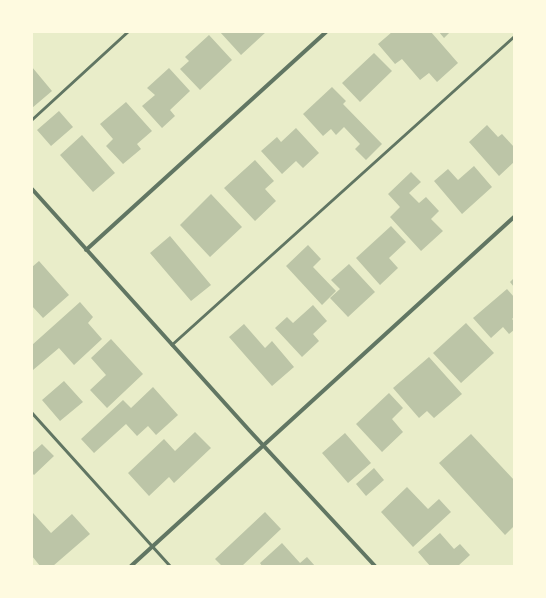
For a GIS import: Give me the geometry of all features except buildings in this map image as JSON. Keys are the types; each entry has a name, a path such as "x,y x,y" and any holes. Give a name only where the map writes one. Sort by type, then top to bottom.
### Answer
{"street":[{"path":"86,250 326,32"},
{"path":"32,189 172,345 375,566"},
{"path":"131,566 514,217"}],"lane":[{"path":"32,120 128,32"},
{"path":"172,345 514,37"},
{"path":"32,413 170,566"}]}
